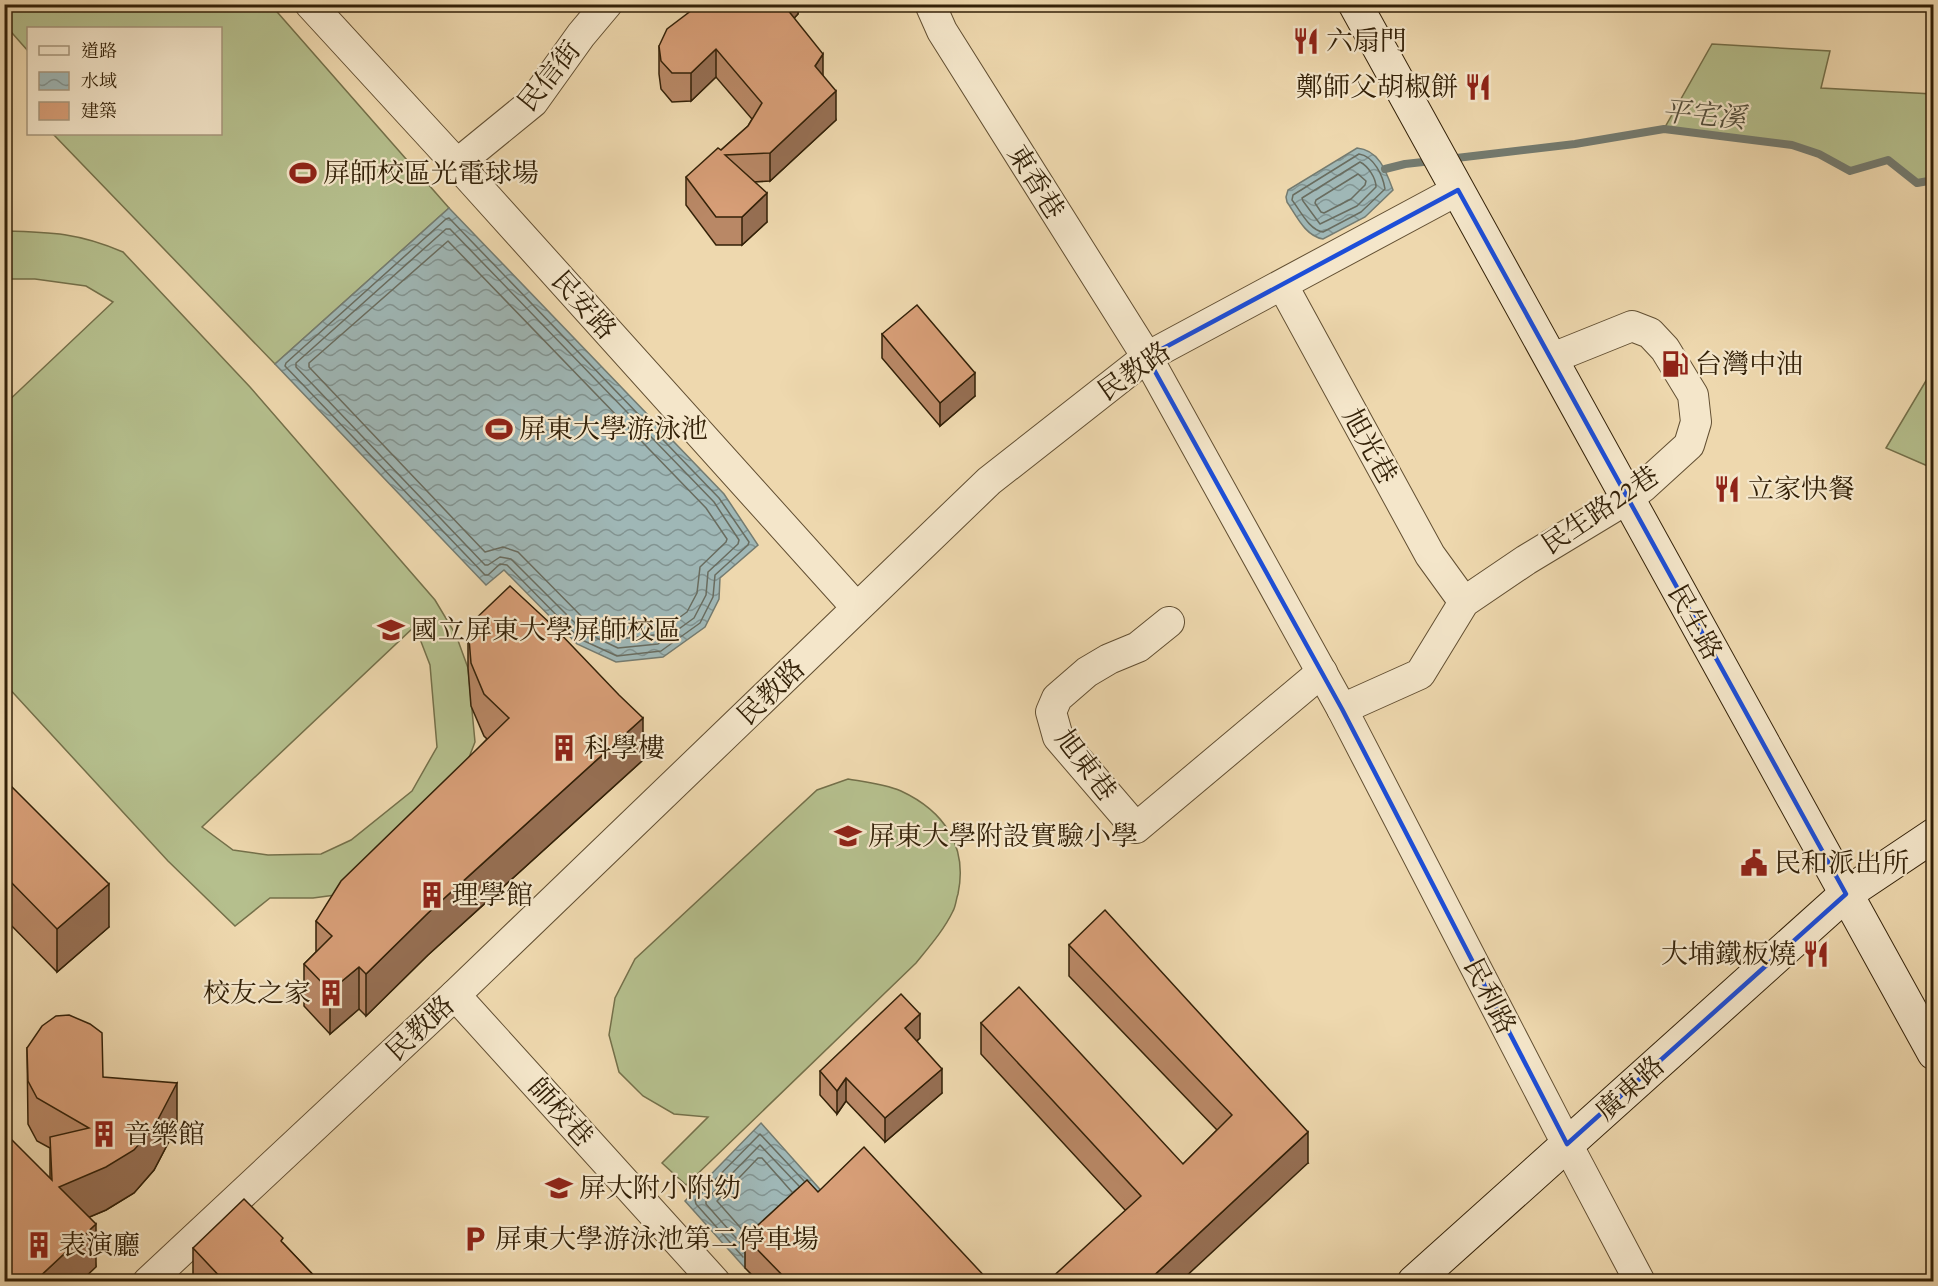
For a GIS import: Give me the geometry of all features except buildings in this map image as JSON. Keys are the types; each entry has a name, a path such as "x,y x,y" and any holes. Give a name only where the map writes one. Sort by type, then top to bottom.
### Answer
{"street":[{"name":"民信街","path":"457,164 532,102 581,35 607,4"},
{"name":"東香巷","path":"930,4 942,31 1147,357"},
{"name":"民生路","path":"1355,4 1934,1053"},
{"name":"民安路","path":"314,6 856,607"},
{"name":"民教路","path":"148,1281 244,1208 455,995 989,481 1147,357 1458,190"},
{"name":"旭光巷","path":"1283,286 1430,555 1464,602"},
{"name":"民生路22巷","path":"1464,602 1526,560 1627,499 1689,445 1696,422 1693,395 1665,349 1650,333 1632,326 1550,359"},
{"path":"1147,357 1342,709 1420,674 1464,602"},
{"name":"旭東巷","path":"1169,622 1138,648 1109,659 1087,672 1057,698 1051,712 1058,737 1136,828 1322,672"},
{"name":"民利路","path":"1342,709 1640,1281"},
{"name":"廣東路","path":"1414,1281 1846,894 1934,835"},
{"name":"師校巷","path":"455,995 715,1281"}],"highlighted area":[{"path":"1458,190 1846,894 1567,1144 1342,709 1147,357"}],"green space":[{"name":"屏師校區光電球場","path":"5,5 271,5 449,208 275,364 54,135 222,135 222,27 27,27 27,50 5,25"},
{"path":"1712,44 1830,51 1821,88 1933,94 1933,180 1917,183 1888,160 1850,171 1819,154 1792,145 1664,129"},
{"path":"5,231 78,237 123,252 250,387 435,600 456,635 468,668 475,742 458,786 343,894 313,898 270,898 235,926 168,861 5,684 4,405 113,302 86,286 35,279 5,279","holes":["413,628 430,665 437,747 412,791 351,840 321,854 268,855 233,850 202,827"]},
{"path":"1933,369 1934,462 1930,467 1886,448"},
{"path":"848,779 901,791 916,799 941,820 956,846 959,860 960,877 954,909 941,932 916,963 686,1185 662,1163 708,1117 674,1114 643,1096 619,1072 609,1035 615,998 635,959 817,790"}],"water":[{"path":"1357,148 1376,157 1393,190 1365,217 1323,239 1317,237 1306,229 1287,202 1288,190"},
{"name":"屏東大學游泳池","path":"449,208 724,494 758,545 720,578 719,599 705,627 663,657 616,662 577,644 504,570 486,585 275,364"},
{"path":"761,1123 825,1195 745,1268 685,1201"}],"waterway":[{"name":"平宅溪","path":"1448,159 1575,144 1664,129 1792,145 1819,154 1850,171 1888,160 1917,183 1934,180"},
{"name":"平宅溪","path":"1385,169 1432,161"}],"place":[{"name":"六扇門","path":"1306,41"},
{"name":"鄭師父胡椒餅","path":"1478,87"},
{"name":"屏師校區光電球場","path":"303,173"},
{"name":"台灣中油","path":"1675,364"},
{"name":"屏東大學游泳池","path":"499,429"},
{"name":"立家快餐","path":"1727,489"},
{"name":"國立屏東大學屏師校區","path":"391,630"},
{"name":"科學樓","path":"564,748"},
{"name":"屏東大學附設實驗小學","path":"848,836"},
{"name":"民和派出所","path":"1754,863"},
{"name":"理學館","path":"432,895"},
{"name":"大埔鐵板燒","path":"1816,954"},
{"name":"校友之家","path":"331,993"},
{"name":"音樂館","path":"104,1134"},
{"name":"屏大附小附幼","path":"559,1188"},
{"name":"屏東大學游泳池第二停車場","path":"475,1239"},
{"name":"表演廳","path":"39,1245"}]}
